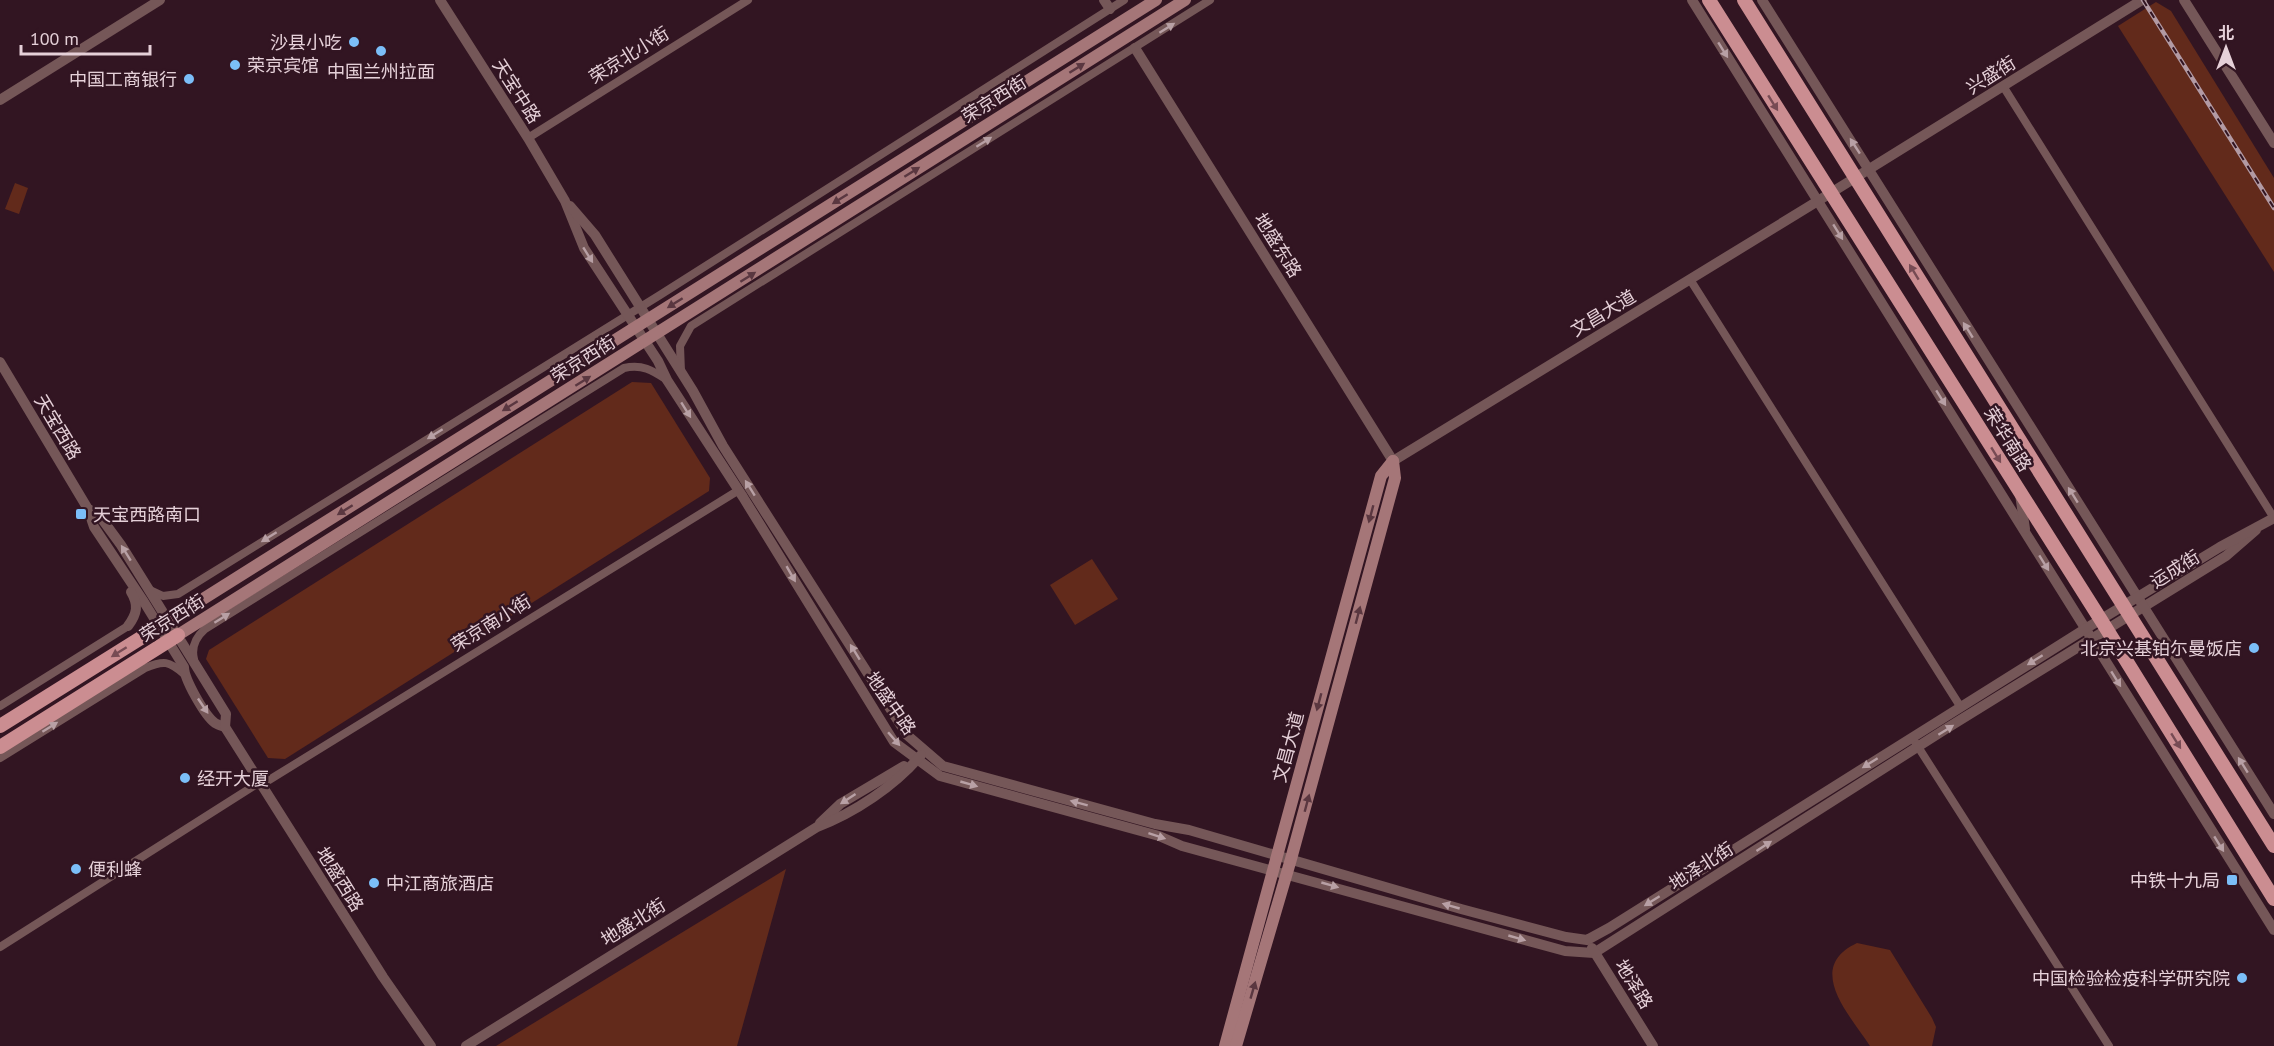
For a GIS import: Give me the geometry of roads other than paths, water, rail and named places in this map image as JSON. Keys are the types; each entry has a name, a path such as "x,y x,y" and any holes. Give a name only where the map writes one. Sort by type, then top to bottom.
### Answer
{"main road":[{"name":"荣京西街","path":"0,726 1156,0"},
{"name":"荣京西街","path":"0,747 1185,0"},
{"name":"荣华南路","path":"1708,0 1749,64 1824,197 2019,491 2274,899"},
{"name":"荣华南路","path":"1744,0 2274,846"},
{"name":"文昌大道","path":"1225,1046 1381,476 1393,460"},
{"name":"文昌大道","path":"1236,1046 1291,859 1395,478 1393,460"}],"street":[{"path":"0,100 160,0"},
{"name":"天宝中路","path":"440,0 528,138 565,201 584,248 645,342"},
{"name":"荣京北小街","path":"528,138 748,0"},
{"path":"148,588 164,596 178,594 640,307 1107,4 1124,0"},
{"path":"681,372 680,346 691,326 1210,0"},
{"path":"1692,0 1756,101 1824,197 2026,534 2274,930"},
{"path":"1762,0 2274,814"},
{"name":"兴盛街","path":"1824,197 2142,0"},
{"path":"2184,0 2274,143"},
{"name":"地盛东路","path":"1135,48 1393,460"},
{"path":"1749,64 1756,101"},
{"path":"2003,87 2274,518"},
{"name":"文昌大道","path":"1393,460 1691,281 1824,197"},
{"name":"天宝中路","path":"565,201 596,235 658,334"},
{"path":"1934,276 1942,318"},
{"path":"1691,281 1960,706"},
{"name":"地盛中路","path":"658,334 729,455 907,735 943,766 1291,859"},
{"name":"地盛中路","path":"645,342 894,742 940,776 1273,870"},
{"name":"天宝西路","path":"0,362 88,509 94,527 117,562 164,624"},
{"path":"195,662 192,651 198,635 205,629 624,368 640,366 651,369 667,380"},
{"name":"荣京南小街","path":"0,947 260,783 739,490"},
{"path":"2019,491 2026,534"},
{"name":"天宝西路","path":"88,509 99,515 121,545 148,588 164,624"},
{"name":"运成街","path":"2126,611 2144,608 2226,556 2274,518"},
{"name":"运成街","path":"2104,625 2126,611 2138,597 2220,547 2256,530"},
{"path":"0,706 128,626 136,616 136,599 118,571 117,562"},
{"path":"164,624 173,638"},
{"name":"地泽北街","path":"1587,940 2085,629 2104,625"},
{"name":"地泽北街","path":"1594,953 2092,639 2104,625"},
{"name":"地盛西路","path":"173,638 195,662 226,714 225,727"},
{"name":"地盛西路","path":"173,638 184,667 184,674 215,723 225,727 383,977 431,1046"},
{"path":"0,758 145,668 158,663 172,664 184,674"},
{"path":"2207,707 2210,743"},
{"path":"1912,737 2109,1046"},
{"path":"917,759 925,750"},
{"name":"地盛北街","path":"466,1046 817,827 840,804 882,777 917,759"},
{"path":"1291,859 1450,906 1587,940"},
{"path":"1273,870 1565,951 1594,953"},
{"name":"地泽路","path":"1587,940 1653,1046"}],"railway":[{"path":"2143,0 2274,208"}],"place":[{"name":"沙县小吃","path":"354,42"},
{"name":"中国兰州拉面","path":"381,51"},
{"name":"荣京宾馆","path":"235,65"},
{"name":"中国工商银行","path":"189,79"},
{"name":"天宝西路南口","path":"81,514"},
{"name":"北京兴基铂尓曼饭店","path":"2254,648"},
{"name":"经开大厦","path":"185,778"},
{"name":"便利蜂","path":"76,869"},
{"name":"中铁十九局","path":"2232,880"},
{"name":"中江商旅酒店","path":"374,883"},
{"name":"中国检验检疫科学研究院","path":"2242,978"}]}
